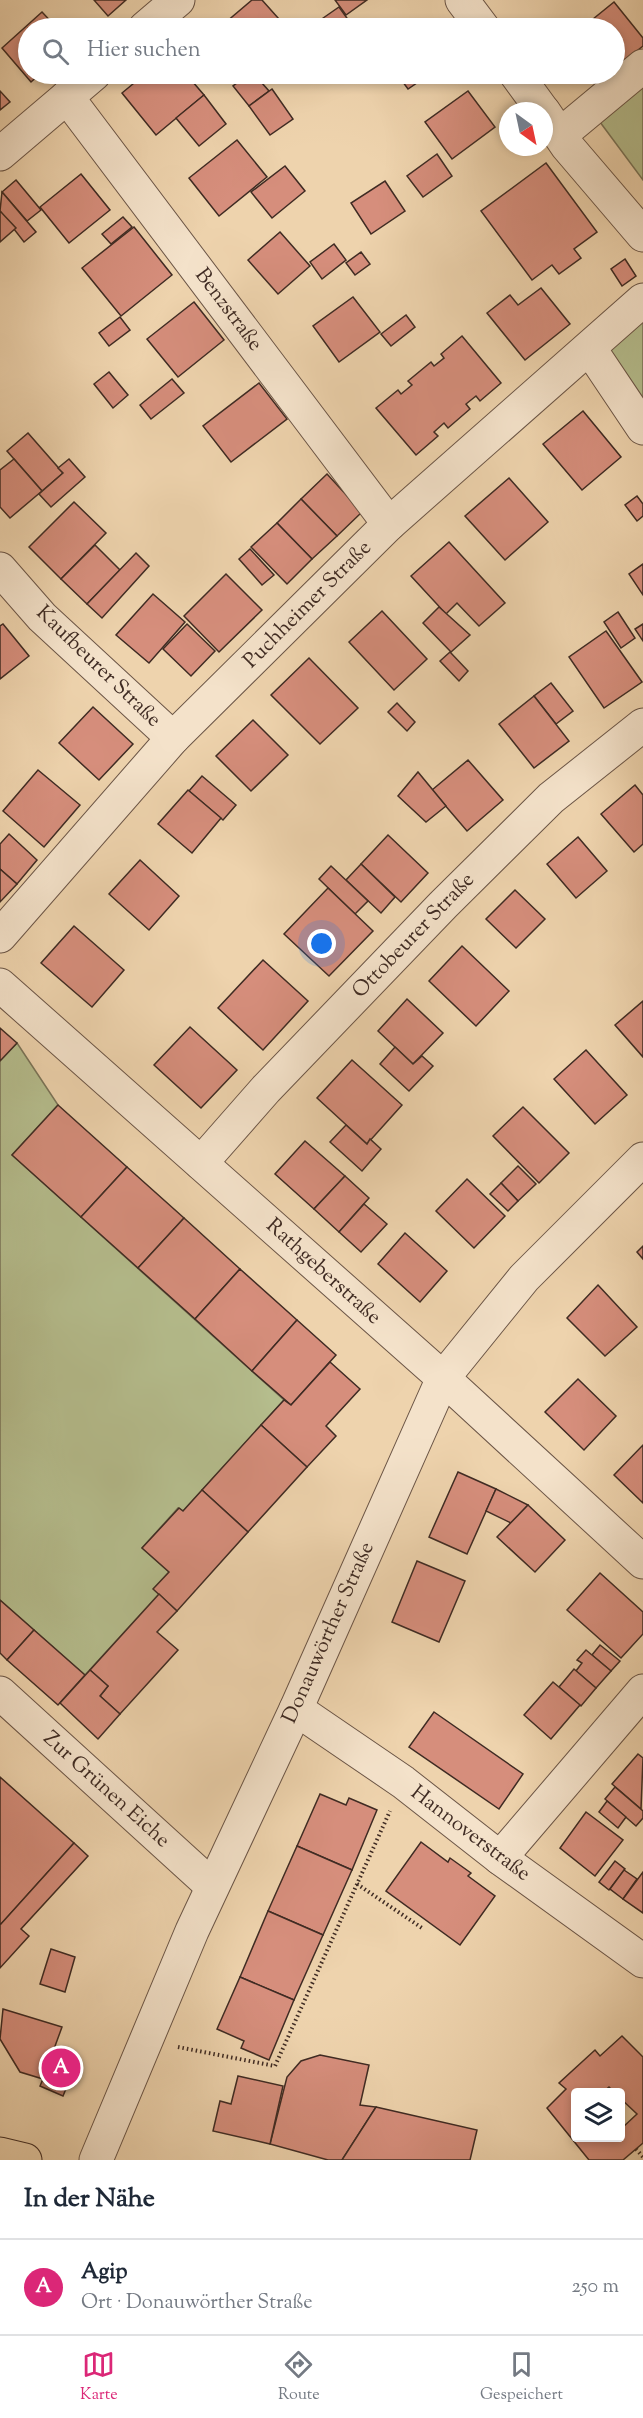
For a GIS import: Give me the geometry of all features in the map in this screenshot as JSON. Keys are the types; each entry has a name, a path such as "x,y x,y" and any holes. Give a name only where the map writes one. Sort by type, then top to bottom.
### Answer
{"main road":[{"path":"0,2154 25,2160"}],"street":[{"path":"157,18 178,0"},
{"path":"462,0 476,18"},
{"path":"625,76 643,66"},
{"path":"0,154 82,84"},
{"path":"523,84 537,102"},
{"path":"553,117 611,84"},
{"name":"Benzstraße","path":"67,97 389,524"},
{"path":"553,124 643,235"},
{"name":"Puchheimer Straße","path":"0,936 173,738 389,524 643,300"},
{"path":"590,348 643,428"},
{"name":"Kaufbeurer Straße","path":"0,569 42,617 173,738"},
{"name":"Ottobeurer Straße","path":"201,1163 266,1089 443,905 551,798 643,725"},
{"name":"Rathgeberstraße","path":"0,985 443,1378 643,1562"},
{"name":"Donauwörther Straße","path":"96,2160 212,1886 296,1709 443,1378 524,1278 643,1159"},
{"path":"500,1858 643,1691"},
{"name":"Zur Grünen Eiche","path":"0,1694 212,1886"},
{"name":"Hannoverstraße","path":"296,1709 403,1782 500,1858 643,1961"}],"path":[{"path":"146,2040 274,2066 403,1782"},
{"path":"357,1884 422,1928"},
{"path":"636,2149 643,2155"}],"green space":[{"path":"643,86 643,180 600,122"},
{"path":"643,320 643,409 607,353"},
{"path":"17,1043 58,1105 12,1155 284,1400 183,1511 178,1508 142,1548 169,1572 154,1589 159,1594 85,1675 0,1600 0,1061"}],"building":[{"path":"94,0 126,0 108,16"},
{"path":"252,0 262,0 278,18 231,18"},
{"path":"335,0 367,0 346,15"},
{"path":"614,2 643,38 643,46 625,60 625,18 594,18"},
{"path":"339,7 347,18 323,18"},
{"path":"42,12 48,18 35,18"},
{"path":"18,34 18,67 2,48"},
{"path":"133,84 195,84 204,95 156,135 122,93"},
{"path":"236,84 263,84 269,91 249,106 233,86"},
{"path":"404,84 415,84 408,89"},
{"path":"272,89 293,119 270,135 249,106"},
{"path":"0,91 10,102 0,110"},
{"path":"468,91 495,127 452,159 425,122"},
{"path":"204,95 226,124 199,146 176,118"},
{"path":"237,140 267,177 219,216 189,178"},
{"path":"437,154 452,176 423,197 407,176"},
{"path":"546,163 597,232 574,249 581,258 559,274 552,265 532,280 481,211"},
{"path":"285,166 305,191 272,218 251,192"},
{"path":"81,174 110,210 69,243 40,207"},
{"path":"16,180 41,210 27,221 2,192"},
{"path":"385,181 405,211 371,234 351,203"},
{"path":"2,192 36,232 24,242 0,211"},
{"path":"0,211 16,228 0,242"},
{"path":"123,217 132,227 111,244 102,234"},
{"path":"134,227 172,275 121,316 82,268"},
{"path":"280,232 310,266 278,294 248,260"},
{"path":"334,244 346,260 322,279 310,262"},
{"path":"361,252 370,264 355,275 346,263"},
{"path":"625,259 636,276 622,286 611,269"},
{"path":"541,288 570,324 525,360 487,313 510,295 518,305"},
{"path":"353,297 380,332 339,362 313,326"},
{"path":"194,302 224,340 178,377 147,339"},
{"path":"406,315 415,327 391,346 381,334"},
{"path":"120,317 130,330 109,346 99,333"},
{"path":"462,336 501,383 480,401 476,396 466,404 470,409 448,428 444,423 434,432 438,436 416,455 376,408 398,390 401,394 412,385 408,381 431,362 434,366 444,358 441,354"},
{"path":"109,372 128,395 113,408 94,384"},
{"path":"172,379 184,393 151,419 140,405"},
{"path":"259,383 287,419 231,462 203,426"},
{"path":"583,411 621,457 582,490 543,444"},
{"path":"28,433 63,473 42,491 7,451"},
{"path":"14,459 42,491 10,518 0,507 0,470"},
{"path":"69,459 85,477 51,507 39,494 63,473 58,468"},
{"path":"327,474 362,512 337,536 301,499"},
{"path":"509,478 548,522 505,560 465,516"},
{"path":"637,496 643,504 643,516 637,521 625,505"},
{"path":"301,499 337,536 312,559 277,523"},
{"path":"74,502 106,533 61,579 29,547"},
{"path":"277,523 312,559 287,584 251,547"},
{"path":"449,542 505,603 479,626 457,603 446,614 411,576"},
{"path":"95,545 120,570 87,604 61,579"},
{"path":"250,549 274,575 262,585 239,559"},
{"path":"136,553 149,566 102,618 87,604"},
{"path":"643,564 643,595 629,574"},
{"path":"226,574 262,610 219,652 184,616"},
{"path":"153,594 185,622 149,663 116,635"},
{"path":"439,607 470,635 451,652 423,623"},
{"path":"382,611 427,659 394,690 349,642"},
{"path":"618,612 635,638 621,648 604,622"},
{"path":"3,624 29,656 0,679 0,626"},
{"path":"187,624 215,651 191,676 163,649"},
{"path":"643,624 643,641 635,629"},
{"path":"606,631 642,682 604,708 569,657"},
{"path":"450,652 468,671 459,681 440,661"},
{"path":"309,658 358,708 320,744 271,695"},
{"path":"551,683 573,711 556,724 534,696"},
{"path":"534,696 569,741 534,768 499,724"},
{"path":"397,703 415,722 407,731 388,712"},
{"path":"93,707 133,744 99,780 59,743"},
{"path":"253,720 288,755 251,791 216,756"},
{"path":"468,760 503,800 467,831 432,790"},
{"path":"38,770 80,805 44,847 3,811"},
{"path":"418,772 446,806 426,822 398,796"},
{"path":"202,776 236,805 223,820 189,791"},
{"path":"635,785 643,795 643,844 634,852 601,814"},
{"path":"188,790 221,818 192,853 158,824"},
{"path":"9,834 37,860 17,884 0,869 0,844"},
{"path":"388,835 428,873 401,902 361,864"},
{"path":"578,837 607,871 576,898 547,864"},
{"path":"140,860 179,896 149,930 109,894"},
{"path":"361,864 395,897 381,913 346,880"},
{"path":"331,866 368,901 355,914 319,879"},
{"path":"0,869 17,884 0,902"},
{"path":"328,888 373,931 329,976 284,934"},
{"path":"515,890 545,919 516,948 486,919"},
{"path":"74,926 124,970 92,1007 41,963"},
{"path":"462,946 509,991 476,1026 429,981"},
{"path":"263,960 308,1001 263,1050 218,1008"},
{"path":"407,999 443,1033 413,1064 378,1031"},
{"path":"643,1001 643,1057 615,1025"},
{"path":"190,1027 237,1070 201,1108 154,1065"},
{"path":"0,1028 17,1043 0,1061"},
{"path":"395,1047 413,1064 422,1056 433,1066 409,1091 380,1064"},
{"path":"586,1050 627,1095 595,1124 554,1079"},
{"path":"352,1060 402,1105 367,1144 317,1098"},
{"path":"58,1105 127,1167 81,1217 12,1155"},
{"path":"523,1107 569,1153 539,1183 493,1136"},
{"path":"346,1125 367,1144 370,1139 381,1149 362,1171 330,1142"},
{"path":"305,1141 345,1176 314,1209 275,1174"},
{"path":"518,1166 536,1184 518,1201 501,1183"},
{"path":"127,1167 184,1218 138,1268 81,1217"},
{"path":"345,1176 369,1198 339,1232 314,1209"},
{"path":"467,1179 505,1216 474,1248 436,1211"},
{"path":"501,1183 518,1201 508,1211 490,1194"},
{"path":"364,1204 387,1224 361,1252 339,1232"},
{"path":"184,1218 240,1269 195,1319 138,1268"},
{"path":"405,1233 447,1271 420,1302 378,1264"},
{"path":"643,1246 643,1259 637,1252"},
{"path":"240,1269 297,1320 252,1371 195,1319"},
{"path":"598,1285 637,1327 605,1356 567,1318"},
{"path":"297,1320 336,1355 291,1405 252,1371"},
{"path":"330,1362 360,1389 326,1426 336,1436 307,1467 261,1425 284,1400 291,1405"},
{"path":"578,1379 616,1416 584,1450 545,1412"},
{"path":"261,1425 307,1467 248,1532 202,1490"},
{"path":"643,1445 643,1503 614,1475"},
{"path":"458,1472 496,1489 467,1554 429,1537"},
{"path":"496,1489 528,1505 511,1523 486,1511"},
{"path":"202,1490 248,1532 177,1611 153,1589 169,1572 142,1548 179,1508 183,1511"},
{"path":"528,1505 565,1540 535,1572 497,1537"},
{"path":"417,1561 465,1581 439,1642 392,1622"},
{"path":"600,1573 643,1612 643,1634 621,1658 567,1610"},
{"path":"159,1594 177,1611 157,1632 178,1650 120,1714 100,1696 108,1686 90,1670"},
{"path":"0,1600 34,1630 7,1660 0,1653"},
{"path":"34,1630 85,1675 58,1705 7,1660"},
{"path":"600,1645 620,1661 611,1671 592,1655"},
{"path":"586,1650 611,1671 596,1688 576,1671 582,1663 577,1660"},
{"path":"574,1669 596,1688 581,1706 559,1687"},
{"path":"90,1670 108,1686 100,1696 120,1714 98,1739 60,1703"},
{"path":"553,1682 580,1705 551,1739 524,1715"},
{"path":"434,1712 523,1774 499,1809 409,1747"},
{"path":"638,1754 643,1758 641,1809 612,1784"},
{"path":"0,1777 74,1843 0,1925"},
{"path":"615,1787 643,1811 643,1818 636,1826 605,1799"},
{"path":"320,1794 346,1805 349,1798 377,1810 352,1870 297,1846"},
{"path":"607,1801 626,1817 618,1828 599,1812"},
{"path":"586,1812 623,1840 595,1876 560,1848"},
{"path":"421,1842 448,1862 450,1858 471,1873 468,1876 495,1896 460,1945 386,1891"},
{"path":"74,1843 88,1856 21,1929 29,1936 0,1968 0,1925"},
{"path":"297,1846 352,1870 323,1935 268,1911"},
{"path":"615,1861 625,1869 609,1890 599,1882"},
{"path":"624,1870 637,1879 623,1899 610,1889"},
{"path":"643,1872 643,1913 623,1899"},
{"path":"268,1911 323,1935 294,2000 240,1977"},
{"path":"51,1949 75,1957 65,1992 40,1984"},
{"path":"240,1977 294,2000 269,2060 241,2048 244,2041 217,2029"},
{"path":"3,2009 62,2027 43,2079 20,2072 0,2039"},
{"path":"622,2036 643,2057 643,2143 623,2160 589,2160 574,2142 625,2142 625,2125 637,2114 625,2103 625,2088 571,2088 571,2138 547,2108 566,2089 559,2083 595,2050 600,2056"},
{"path":"56,2048 79,2057 63,2096 40,2086"},
{"path":"320,2055 369,2065 360,2105 376,2107 342,2160 328,2160 270,2144 287,2077 301,2061"},
{"path":"238,2076 283,2086 270,2144 213,2131 220,2101 231,2104"},
{"path":"376,2107 477,2130 470,2160 342,2160"}],"place":[{"name":"Agip","path":"61,2068"}]}
